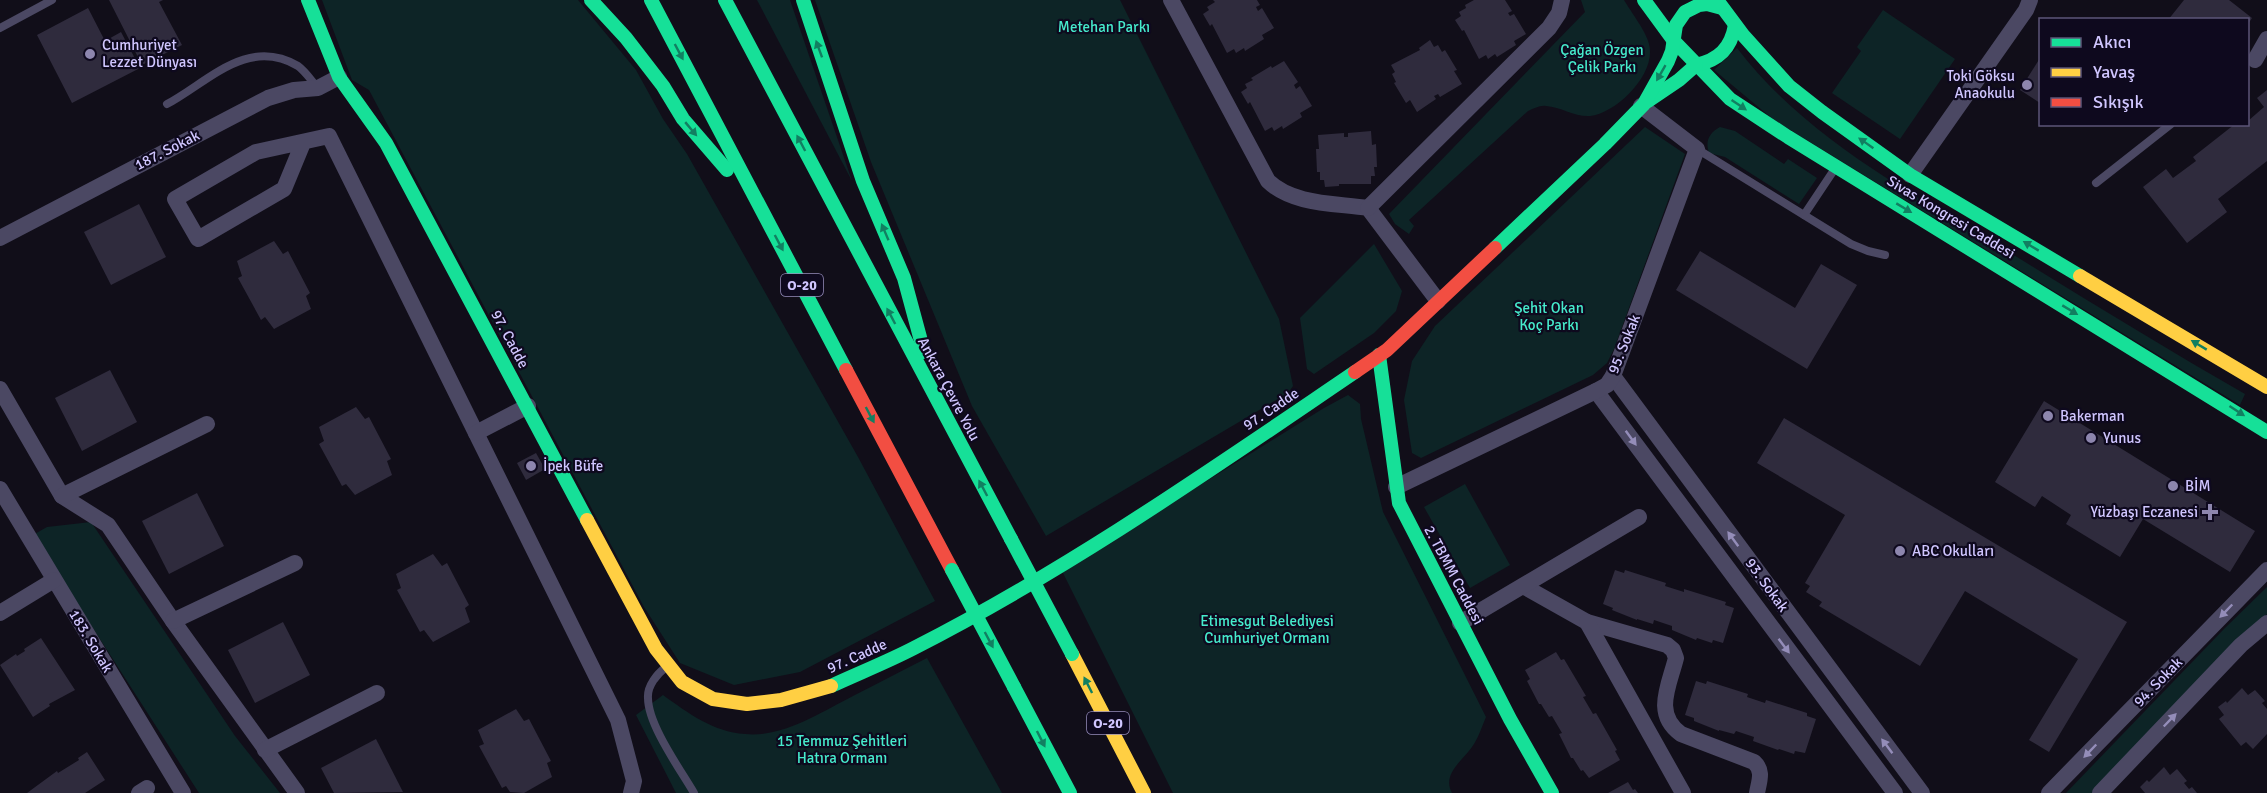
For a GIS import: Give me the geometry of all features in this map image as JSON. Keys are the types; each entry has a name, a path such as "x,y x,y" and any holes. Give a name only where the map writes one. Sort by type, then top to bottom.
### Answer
{"main road":[{"name":"97. Cadde","path":"308,0 339,76 386,143 656,649 682,682 713,699 747,705 781,700 830,686 913,650 1059,568 1231,456 1379,355 1605,144 1643,105 1696,65"},
{"path":"591,0 626,38 663,86 683,119 765,215"},
{"name":"O-20","path":"651,0 1070,793"},
{"name":"Ankara Çevre Yolu","path":"725,0 1144,793"},
{"path":"803,0 863,181 904,278 940,408"},
{"name":"Sivas Kongresi Caddesi","path":"1644,0 1674,40 1731,99 1836,167 2267,432"},
{"path":"1674,40 1676,25 1685,12 1699,5 1720,4 1735,25 1732,41 1722,55 1715,60 1696,65"},
{"name":"Sivas Kongresi Caddesi","path":"1735,25 1789,86 1910,175 2267,387"},
{"name":"97. Cadde","path":"1643,105 1668,61 1674,40"},
{"name":"2. TBMM Caddesi","path":"1379,355 1399,503 1460,623 1552,793"}],"street":[{"path":"1171,0 1268,181 1290,196 1368,208 1438,301"},
{"path":"1368,208 1549,28 1559,13 1562,0"},
{"path":"1910,175 2026,10 2030,0"},
{"path":"2256,58 2267,39"},
{"name":"187. Sokak","path":"0,238 268,98 294,90 318,88 339,76"},
{"path":"1643,105 1697,149"},
{"path":"303,143 284,189 198,239 175,199 256,152 329,136 618,720 634,781 631,793"},
{"name":"95. Sokak","path":"1396,487 1607,385 1613,376 1697,149"},
{"name":"93. Sokak","path":"1613,376 1922,793"},
{"path":"0,389 62,496 108,525 173,621 297,793"},
{"name":"93. Sokak","path":"1596,391 1895,793"},
{"path":"476,433 528,406"},
{"path":"62,496 207,424"},
{"name":"183. Sokak","path":"0,489 183,793"},
{"path":"1460,623 1639,517"},
{"path":"173,621 294,563"},
{"name":"94. Sokak","path":"2049,793 2267,570"},
{"path":"0,614 54,579"},
{"path":"1523,586 1587,622 1667,645 1673,650 1676,658 1664,709 1666,718 1673,729 1681,734 1754,762 1761,772 1757,793"},
{"path":"1770,627 1788,613"},
{"path":"1587,622 1683,793"},
{"path":"2100,793 2241,645 2267,623"},
{"path":"266,750 377,693"}],"lane":[{"path":"0,28 41,2 52,0"},
{"path":"167,104 184,95 215,72 232,63 250,58 269,57 299,67 318,88"},
{"path":"2096,183 2168,126"},
{"path":"1697,149 1851,244 1885,255"},
{"path":"1804,215 1836,167"},
{"path":"669,665 660,671 650,687 647,696 649,707 657,729 694,793"}],"green space":[{"path":"322,0 578,0 636,70 663,119 687,154 858,457 935,601 800,672 734,685 680,663 644,607 369,90 352,80"},
{"path":"757,0 790,0 852,181"},
{"name":"Metehan Parkı","path":"815,0 1120,0 1279,319 1293,386 1288,393 1046,536 972,406 871,162"},
{"name":"Çağan Özgen Çelik Parkı","path":"1581,0 1624,0 1642,28 1649,44 1650,55 1647,67 1633,90 1612,108 1590,116 1546,106 1528,111 1409,220 1414,226 1409,234 1395,224 1389,214 1585,12"},
{"path":"1883,10 1955,59 1900,139 1832,93 1861,51 1857,47"},
{"path":"1737,48 1795,110 1861,161 2245,394 2240,405 1774,120 1714,70"},
{"name":"Şehit Okan Koç Parkı","path":"1645,127 1685,154 1607,363 1593,375 1421,458 1412,453 1404,400 1412,361 1435,326"},
{"path":"1720,127 1735,131 1784,164 1788,159 1817,178 1799,204 1725,157 1709,153 1707,145 1709,138"},
{"path":"1374,244 1402,291 1396,311 1374,333 1314,374 1307,369 1300,318"},
{"name":"Etimesgut Belediyesi Cumhuriyet Ormanı","path":"1348,395 1360,404 1361,419 1383,512 1486,717 1479,734 1452,773 1449,786 1452,793 1173,793 1062,571"},
{"path":"1465,484 1510,565 1470,588 1424,507"},
{"path":"91,522 235,736 280,793 199,793 33,535 47,527"},
{"path":"2267,587 2267,614 2095,793 2066,793 2224,629"},
{"name":"15 Temmuz Şehitleri Hatıra Ormanı","path":"927,658 1002,793 676,793 636,715 663,695 701,720 722,730 745,734 773,732 815,716"}],"building":[{"path":"109,0 163,0 159,2 182,45 142,65"},
{"path":"1213,0 1257,0 1260,5 1256,7 1258,11 1262,8 1274,28 1262,35 1264,39 1245,51 1244,48 1236,53 1234,49 1227,53 1212,24 1210,26 1203,14 1209,10 1207,7 1215,2"},
{"path":"1474,0 1505,0 1512,11 1508,13 1510,16 1514,14 1526,34 1514,41 1516,45 1497,57 1495,54 1488,59 1486,55 1479,59 1464,30 1462,31 1455,20 1461,16 1459,12 1466,8 1465,5"},
{"path":"2184,0 2229,0 2252,18 2249,22 2249,18 2170,18"},
{"name":"Cumhuriyet Lezzet Dünyası","path":"88,8 105,41 121,32 140,68 72,103 37,35"},
{"path":"1430,40 1434,47 1438,45 1442,52 1445,50 1462,84 1440,97 1438,94 1434,96 1436,99 1417,112 1410,100 1406,103 1394,83 1396,82 1392,74 1395,72 1391,65 1420,50 1419,48"},
{"path":"2039,60 2039,102 2020,90"},
{"path":"1284,61 1298,82 1294,85 1296,89 1300,86 1312,106 1300,113 1302,117 1283,129 1282,126 1274,131 1272,127 1265,131 1250,102 1248,104 1241,92 1247,88 1245,84 1253,80 1251,78"},
{"path":"2267,90 2267,161 2218,199 2227,212 2187,243 2143,187 2166,169 2173,178 2196,161 2193,157 2232,126 2249,126 2249,120 2264,107 2257,98"},
{"path":"1371,131 1372,145 1376,144 1377,167 1374,167 1375,176 1371,176 1371,184 1339,184 1339,186 1325,187 1324,180 1320,180 1320,172 1317,172 1318,135 1344,133 1344,137 1348,137 1348,133"},
{"path":"139,204 166,257 111,285 84,232"},
{"path":"274,241 283,254 288,251 310,293 306,296 311,309 274,329 265,317 261,320 238,278 242,276 237,261"},
{"path":"1700,251 1795,308 1821,264 1857,285 1807,369 1676,290"},
{"path":"110,370 137,422 82,451 55,398"},
{"path":"2044,401 2255,531 2230,572 2143,519 2120,557 2066,524 2071,515 2042,496 2035,507 1995,482"},
{"path":"356,407 365,419 369,417 391,459 387,461 392,475 355,495 346,484 342,486 319,444 324,441 319,427"},
{"path":"1784,418 2127,622 2049,752 2029,740 2078,659 1965,591 1920,666 1819,606 1822,602 1806,592 1810,586 1805,583 1845,515 1757,463"},
{"name":"İpek Büfe","path":"536,453 545,469 526,480 517,463"},
{"path":"197,493 224,546 169,574 142,521"},
{"path":"433,554 442,566 447,563 469,605 465,608 470,622 433,642 424,630 420,632 397,590 401,588 396,574"},
{"path":"1615,570 1624,573 1625,570 1666,583 1665,586 1684,592 1684,589 1726,602 1725,605 1734,608 1723,643 1713,640 1712,643 1697,638 1696,640 1672,630 1672,626 1654,620 1653,624 1637,620 1603,604"},
{"path":"283,622 310,675 255,703 228,650"},
{"path":"41,638 75,690 49,704 50,706 33,717 0,665 25,651 24,649"},
{"path":"1556,652 1561,660 1564,659 1586,696 1583,697 1593,714 1596,713 1617,750 1615,751 1620,760 1589,778 1571,758 1559,734 1562,733 1552,716 1549,717 1539,704 1527,681 1530,679 1525,670"},
{"path":"1696,681 1706,684 1707,681 1748,694 1747,697 1765,703 1766,700 1807,713 1807,716 1816,719 1805,753 1795,751 1794,754 1778,750 1753,741 1754,737 1736,731 1734,734 1719,731 1694,721 1694,718 1685,715"},
{"path":"2242,688 2248,695 2255,690 2265,701 2262,703 2267,709 2267,734 2253,749 2246,742 2241,746 2219,719 2224,715 2218,707 2226,701 2227,703"},
{"path":"516,709 524,721 529,719 551,761 547,763 552,777 524,793 510,792 506,786 502,788 479,746 484,744 478,730"},
{"path":"376,739 403,792 334,793 321,768"},
{"path":"87,752 105,780 85,793 27,793 57,771 58,773 79,760 78,758"},
{"path":"2164,767 2170,775 2177,769 2187,781 2184,783 2189,789 2192,787 2197,793 2145,793 2140,787 2147,780 2149,782"},
{"path":"1628,782 1638,793 1608,793"}],"traffic: fast":[{"path":"308,0 339,77 386,143 587,520"},
{"path":"591,0 626,38 663,86 683,119 727,170"},
{"path":"651,0 846,370"},
{"path":"725,0 1011,539"},
{"path":"803,0 863,181 904,278 924,352"},
{"path":"1644,0 1674,41 1730,99 2267,432"},
{"path":"1717,0 1743,35 1789,86 1822,112 1910,175 2080,276"},
{"path":"1495,248 1644,104 1668,61 1676,25 1685,12 1707,4 1722,8"},
{"path":"1696,65 1711,60 1723,52 1735,25"},
{"path":"1648,101 1696,65"},
{"path":"1379,355 1399,503 1510,719 1552,793"},
{"path":"831,686 914,648 1084,552 1355,372"},
{"path":"1011,539 1072,654"},
{"path":"952,570 1014,687"},
{"path":"1014,687 1070,793"}],"traffic: slow":[{"path":"2080,276 2267,387"},
{"path":"587,520 656,649 682,682 713,699 747,704 781,700 831,686"},
{"path":"1072,654 1144,793"}],"traffic: jam":[{"path":"1355,372 1387,350 1495,248"},
{"path":"846,370 952,570"}],"place":[{"name":"Cumhuriyet Lezzet Dünyası","path":"90,54"},
{"name":"Toki Göksu Anaokulu","path":"2027,85"},
{"name":"Bakerman","path":"2048,416"},
{"name":"Yunus","path":"2091,438"},
{"name":"İpek Büfe","path":"531,466"},
{"name":"BİM","path":"2173,486"},
{"name":"Yüzbaşı Eczanesi","path":"2210,512"},
{"name":"ABC Okulları","path":"1900,551"}]}
